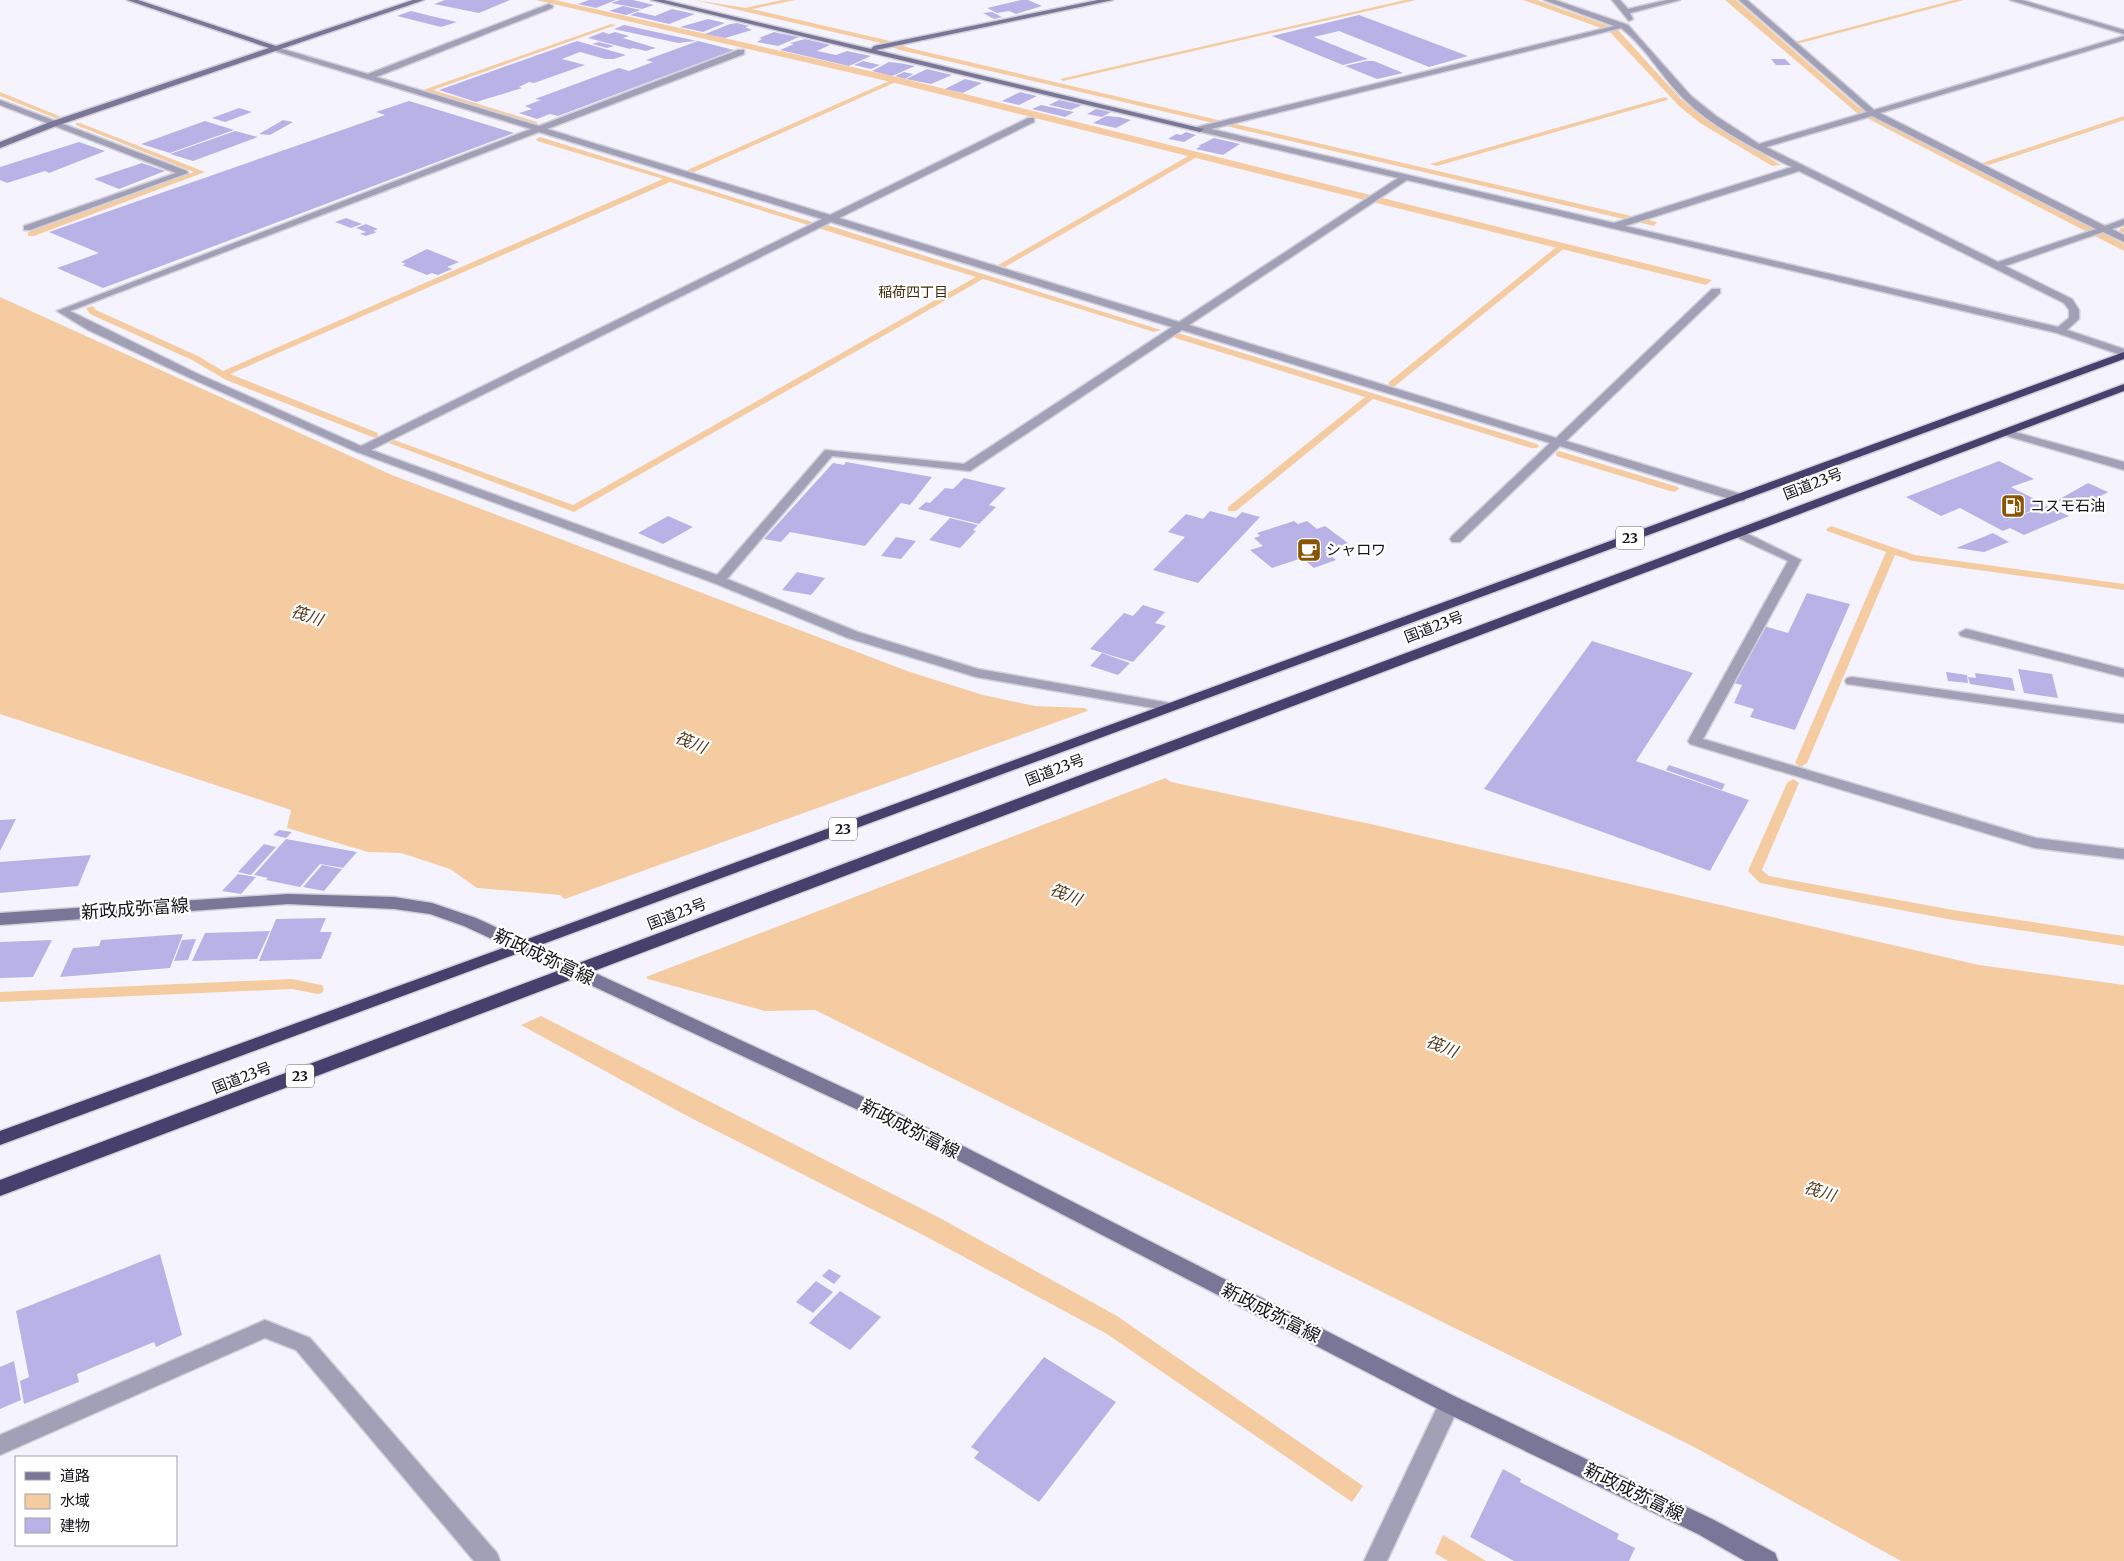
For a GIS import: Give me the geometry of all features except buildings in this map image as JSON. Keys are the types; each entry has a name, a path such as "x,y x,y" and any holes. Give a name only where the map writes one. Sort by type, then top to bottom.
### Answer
{"highway":[{"name":"国道23号","path":"0,1138 1740,498 2124,354"},
{"name":"国道23号","path":"0,1188 2124,387"}],"street":[{"path":"131,0 275,48 539,130 1740,498"},
{"path":"0,145 53,124 420,0"},
{"path":"655,0 2060,331 2124,354"},
{"path":"868,49 1109,0"},
{"path":"1548,0 1625,27 1688,98 1713,118 1758,147 2068,301 2074,310 2074,319 2060,331"},
{"path":"1616,0 1626,12 1629,21 1625,27"},
{"path":"1626,12 1676,0"},
{"path":"1743,0 1872,113 2102,230 2124,238"},
{"path":"2014,0 2124,32"},
{"path":"368,77 549,6"},
{"path":"1200,129 1613,26 1625,27"},
{"path":"1758,147 2124,38"},
{"path":"742,52 62,311 92,328 194,376 361,450 719,580 853,634 976,673 1170,707"},
{"path":"0,102 184,173 27,228"},
{"path":"361,450 1031,120"},
{"path":"1616,226 1798,168"},
{"path":"719,580 829,452 966,468 1406,177"},
{"path":"1998,265 2124,222"},
{"path":"1456,539 1716,291"},
{"path":"2004,432 2124,466"},
{"path":"1738,533 1795,560 1695,741 2035,843 2124,854"},
{"path":"1966,633 2124,674"},
{"path":"1852,681 2124,719"},
{"name":"新政成弥富線","path":"0,918 288,899 394,903 432,909 470,922 890,1117 1449,1404 1706,1527 1767,1561"},
{"path":"0,1445 264,1329 303,1344 489,1561"},
{"path":"1375,1561 1449,1404"}],"water":[{"path":"536,0 555,0 901,78 1712,280 1706,285 891,82"},
{"path":"695,0 752,9 890,41 909,48 1657,222 1654,226 900,50 881,43"},
{"path":"1523,0 1537,0 1617,29 1680,98 1704,118 1781,165 1772,166 1700,123 1679,106 1609,31"},
{"path":"1725,0 1736,0 1858,107 2124,244 2124,251 1857,113"},
{"name":"筏川","path":"0,297 392,475 910,672 983,695 1035,706 1085,708 1138,760 1171,782 1375,825 1979,965 2124,985 2124,1561 1901,1561 1694,1447 815,1010 765,1011 648,979 560,895 477,888 450,869 401,853 368,852 287,828 291,810 0,714"},
{"path":"541,1016 938,1217 1117,1316 1363,1486 1352,1502 1107,1334 925,1236 689,1117 521,1025"},
{"path":"1443,1535 1486,1561 1448,1561 1435,1553"}],"pier":[{"path":"1090,710 1139,758 1168,777 643,978 562,900"}],"waterway":[{"path":"743,9 792,0"},
{"path":"1063,79 1413,0"},
{"path":"1797,42 1961,0"},
{"path":"535,123 426,90 613,25"},
{"path":"689,171 896,80"},
{"path":"0,94 57,117"},
{"path":"1434,164 1665,99"},
{"path":"1986,163 2124,118"},
{"path":"31,234 201,172 78,124"},
{"path":"540,139 811,223"},
{"path":"1002,265 1193,157"},
{"path":"223,374 668,180"},
{"path":"824,227 1157,330"},
{"path":"1392,384 1563,246"},
{"path":"394,443 574,509 979,278"},
{"path":"90,308 93,312 195,358 229,378 375,435"},
{"path":"1178,336 1534,446"},
{"path":"1232,509 1368,399"},
{"path":"1559,454 1674,489"},
{"path":"1831,529 1913,558 2124,587"},
{"path":"1801,763 1892,551"},
{"path":"1793,783 1755,871 1765,880 1953,915 2124,941"},
{"path":"0,997 292,984 317,989"}],"place":[{"name":"コスモ石油","path":"2013,506"},
{"name":"シャロワ","path":"1309,550"}],"district":[{"name":"稲荷四丁目","path":"913,292"}]}
